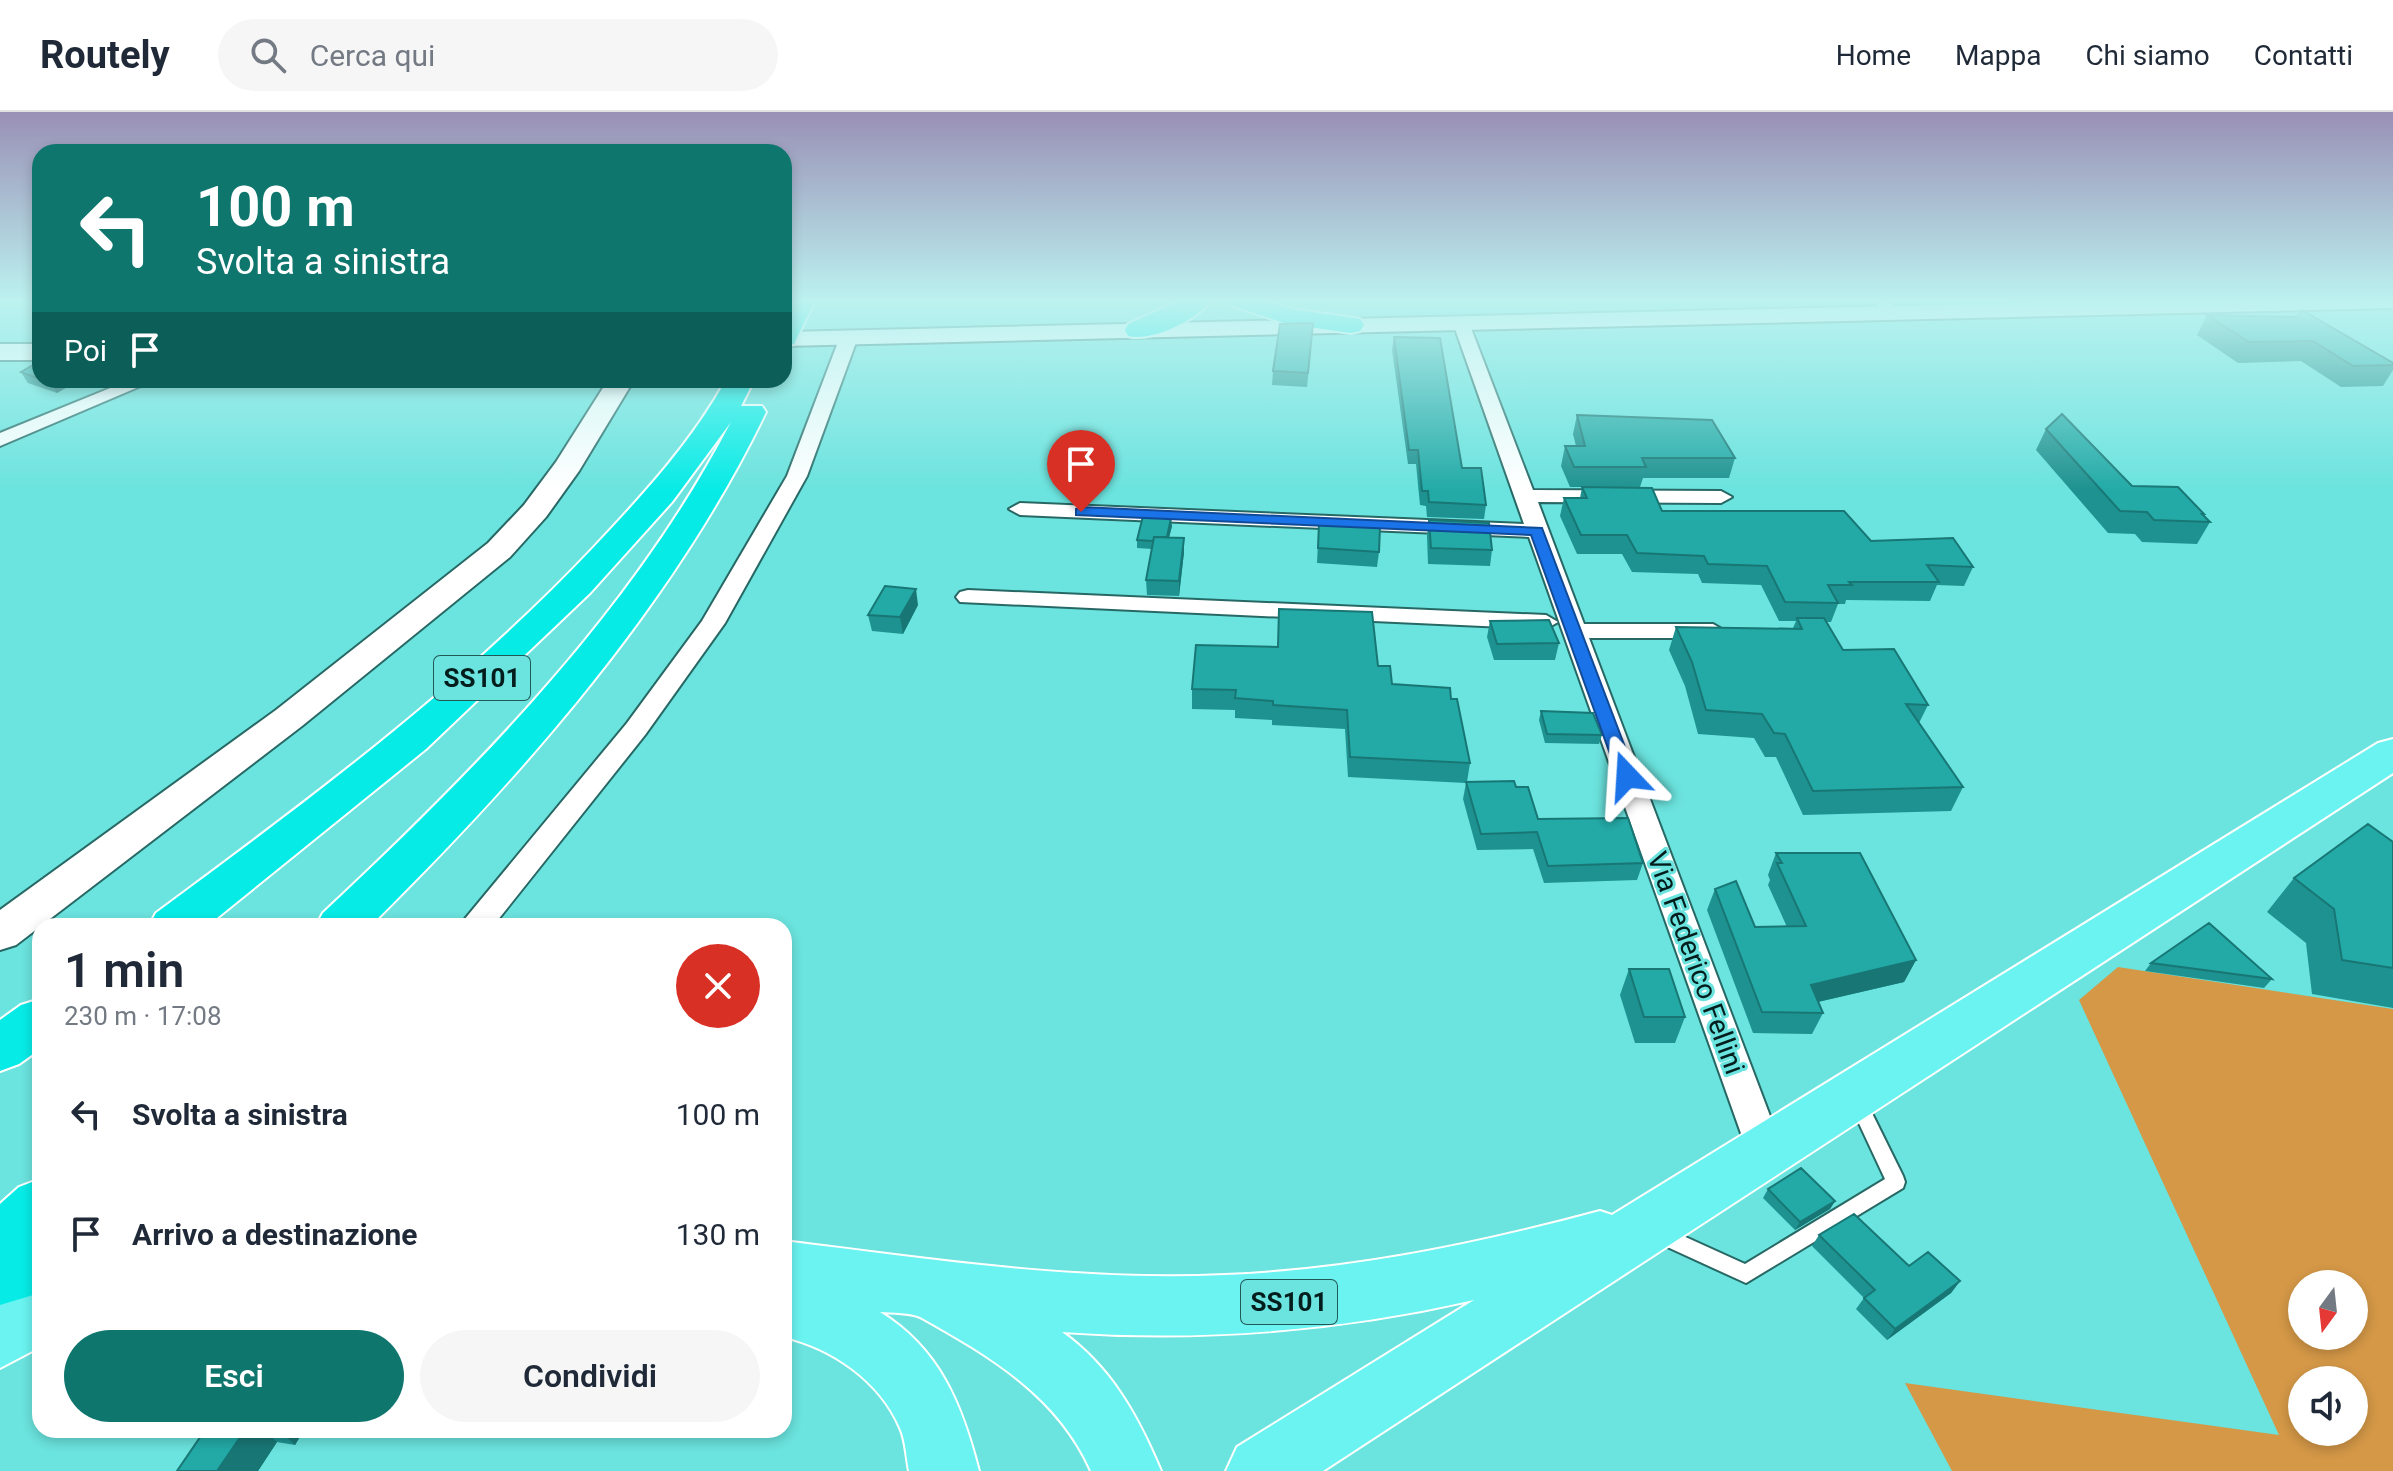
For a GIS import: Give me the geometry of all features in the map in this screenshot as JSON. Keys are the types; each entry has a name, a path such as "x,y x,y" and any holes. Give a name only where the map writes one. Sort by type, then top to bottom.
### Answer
{"highway":[{"name":"SS101","path":"183,918 437,719 531,632 600,563 663,492 724,412 736,388"},
{"name":"SS101","path":"348,918 499,761 618,626 692,520 741,434 761,388"},
{"path":"0,1049 32,1026"},
{"path":"0,1242 32,1213"},
{"path":"0,1276 32,1266"}],"main road":[{"path":"0,933 289,718 499,550 535,511 569,465 616,388"},
{"path":"1261,1471 2393,753"},
{"name":"SS101","path":"792,1271 1090,1304 1284,1302 1413,1285 1645,1227"},
{"path":"925,1288 1035,1347 1089,1397 1126,1471"},
{"path":"792,1309 852,1327 891,1360 929,1412 944,1471"},
{"path":"0,1337 32,1315"}],"street":[{"path":"482,918 636,729 713,623 797,476 839,363"},
{"name":"Via Federico Fellini","path":"1476,363 1766,1153"},
{"path":"0,440 127,388"},
{"path":"1524,496 1721,497"},
{"path":"1020,509 1537,531"},
{"path":"968,597 1572,627 1742,631"}],"lane":[{"path":"1645,1227 1746,1274 1896,1182 1855,1096"}],"shaded area":[{"path":"2118,967 2393,1009 2393,1471 1952,1471 1905,1383 2279,1435 2079,1000"}],"building":[{"path":"1274,363 1309,363 1308,373 1273,371"},
{"path":"1398,363 1444,363 1462,468 1481,468 1486,505 1429,502 1428,491 1422,491 1418,450 1409,450"},
{"path":"2349,363 2393,363 2393,365 2353,366"},
{"path":"32,366 32,376 21,372"},
{"path":"2062,414 2132,486 2178,487 2210,522 2154,520 2147,512 2120,511 2046,429"},
{"path":"1577,415 1712,420 1735,458 1642,458 1646,467 1574,467 1565,446 1585,446"},
{"path":"1582,487 1652,488 1662,511 1844,511 1871,541 1953,538 1973,567 1927,565 1939,582 1849,582 1852,585 1828,585 1838,603 1785,602 1767,566 1708,564 1704,556 1637,553 1627,535 1581,535 1564,498 1587,498"},
{"path":"1143,516 1171,518 1167,537 1154,537 1153,541 1137,540"},
{"path":"1429,520 1489,523 1492,550 1431,548"},
{"path":"1319,523 1380,527 1379,552 1318,548"},
{"path":"1154,537 1184,538 1179,581 1146,580"},
{"path":"885,586 916,589 900,617 868,615"},
{"path":"1279,609 1372,612 1378,666 1390,666 1392,684 1450,688 1451,699 1457,699 1470,763 1350,757 1347,710 1273,705 1273,701 1235,698 1236,690 1192,689 1196,645 1278,647"},
{"path":"1797,618 1824,618 1843,650 1894,649 1928,705 1906,704 1963,787 1813,791 1785,734 1774,733 1762,714 1706,710 1692,662 1676,627 1802,629"},
{"path":"1549,620 1559,643 1497,644 1490,621"},
{"path":"1541,711 1593,713 1602,735 1547,734"},
{"path":"1514,781 1516,787 1528,787 1538,819 1628,818 1643,863 1548,866 1537,832 1481,834 1466,782"},
{"path":"2368,824 2393,842 2393,968 2342,960 2334,909 2294,878"},
{"path":"1776,853 1860,853 1916,960 1811,985 1823,1013 1762,1012 1715,889 1736,881 1755,927 1806,926 1777,863 1782,863"},
{"path":"2209,923 2272,979 2151,963"},
{"path":"1629,969 1669,969 1685,1017 1644,1017"},
{"path":"1801,1168 1835,1201 1800,1222 1768,1189"},
{"path":"1854,1214 1909,1266 1928,1252 1960,1281 1895,1329 1864,1298 1875,1290 1819,1235"},
{"path":"200,1438 240,1438 217,1471 177,1471"}],"route":[{"path":"1081,512 1537,531 1627,776"}]}
